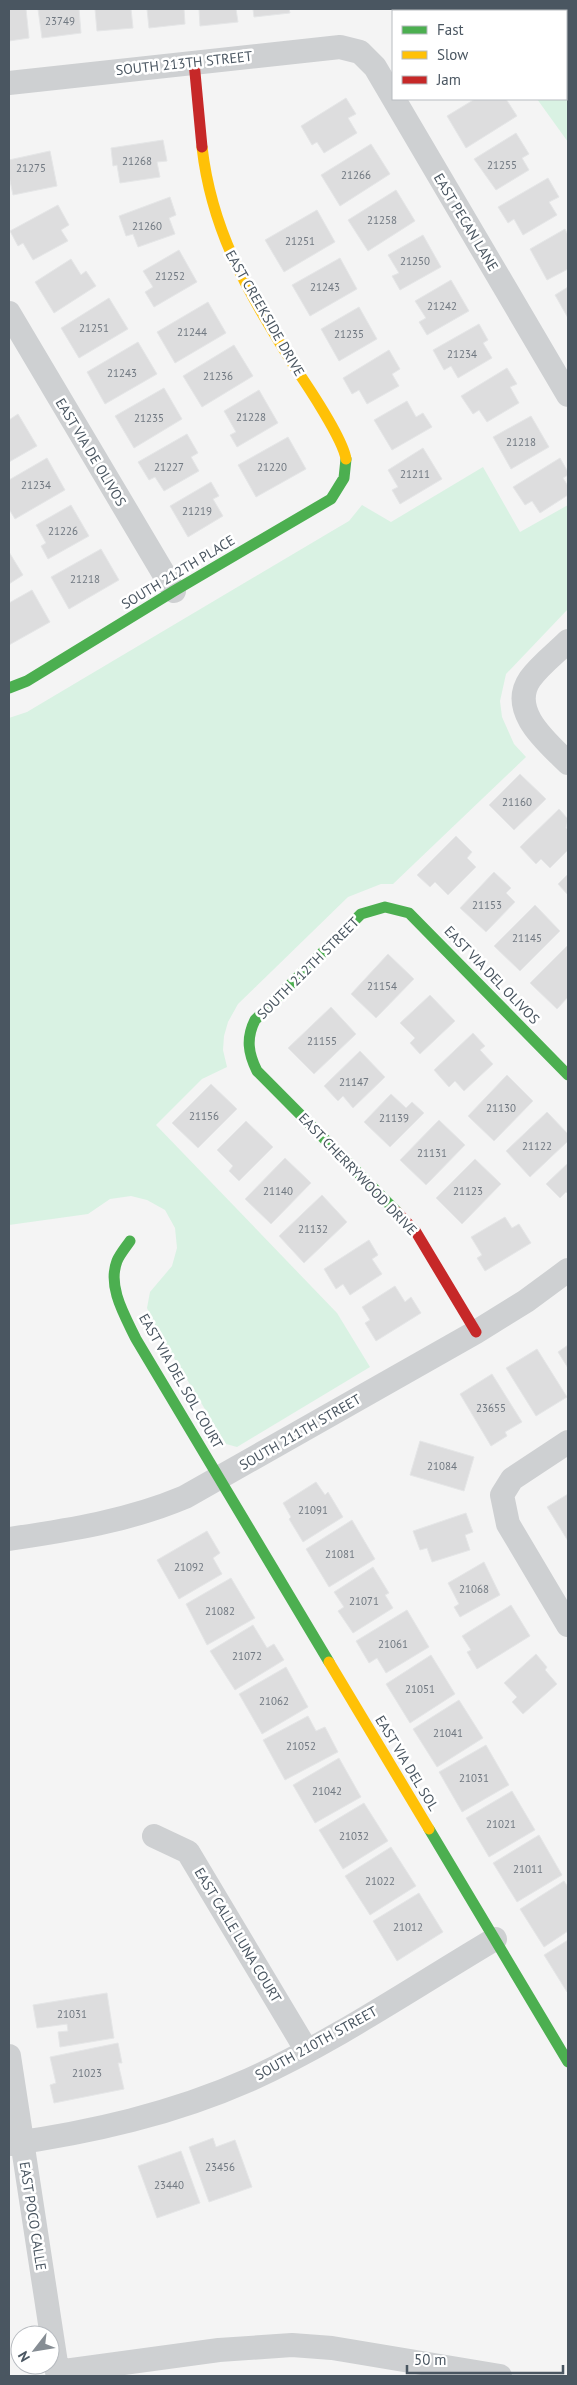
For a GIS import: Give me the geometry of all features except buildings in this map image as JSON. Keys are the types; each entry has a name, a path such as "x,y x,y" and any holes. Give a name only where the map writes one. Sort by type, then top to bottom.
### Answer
{"street":[{"name":"SOUTH 213TH STREET","path":"9,83 340,47 360,52"},
{"name":"EAST PECAN LANE","path":"360,52 375,68 392,97"},
{"name":"EAST CREEKSIDE DRIVE","path":"194,62 210,195 224,240 243,279 336,434 345,453 347,467"},
{"name":"EAST PECAN LANE","path":"394,100 568,395"},
{"name":"EAST VIA DE OLIVOS","path":"9,314 174,591"},
{"name":"SOUTH 212TH PLACE","path":"9,688 27,681 174,591 331,500 342,487 347,467"},
{"path":"568,640 529,680 524,695 527,715 540,735 568,763"},
{"name":"SOUTH 212TH STREET","path":"247,1048 249,1030 268,1007 361,914 374,908 387,906"},
{"name":"EAST VIA DEL OLIVOS","path":"387,906 409,913 568,1075"},
{"name":"EAST CHERRYWOOD DRIVE","path":"247,1048 257,1071 416,1232 476,1332"},
{"name":"EAST VIA DEL SOL COURT","path":"130,1241 117,1260 115,1283 122,1309 136,1339 221,1479"},
{"name":"SOUTH 211TH STREET","path":"9,1540 83,1528 135,1516 185,1497 221,1479 476,1332 526,1301 568,1270"},
{"path":"568,1442 512,1478 502,1496 508,1524 568,1625"},
{"name":"EAST VIA DEL SOL","path":"221,1479 568,2062"},
{"name":"EAST CALLE LUNA COURT","path":"154,1836 188,1852 307,2051"},
{"name":"SOUTH 210TH STREET","path":"15,2143 93,2130 173,2109 248,2080 307,2051 495,1939"},
{"name":"EAST POCO CALLE","path":"9,2056 15,2143 49,2325"},
{"path":"60,2374 218,2350 292,2345 332,2348 500,2376"}],"green space":[{"path":"568,9 568,142 538,100 567,100 567,10 479,10"},
{"path":"483,467 520,532 568,505 568,609 506,674 500,701 502,717 514,744 526,757 393,884 381,884 348,897 238,1004 228,1022 224,1036 223,1050 227,1067 202,1079 156,1125 337,1313 370,1367 237,1447 226,1444 156,1328 147,1308 150,1292 172,1266 177,1248 175,1228 165,1210 147,1200 131,1196 110,1199 88,1214 9,1225 9,718 27,712 349,521 362,505 391,522"}],"traffic: fast":[{"path":"9,688 27,681 174,591 331,499 344,478 346,459"},
{"path":"397,1212 257,1071 249,1046 250,1033 255,1020 361,914 385,907 409,913 568,1075"},
{"path":"130,1241 118,1258 114,1271 116,1291 127,1321 329,1662"},
{"path":"429,1829 568,2062"}],"traffic: slow":[{"path":"202,147 214,208 235,262 262,313 332,426 346,459"},
{"path":"329,1662 429,1829"}],"traffic: jam":[{"path":"194,62 202,147"},
{"path":"397,1212 416,1232 476,1332"}]}
